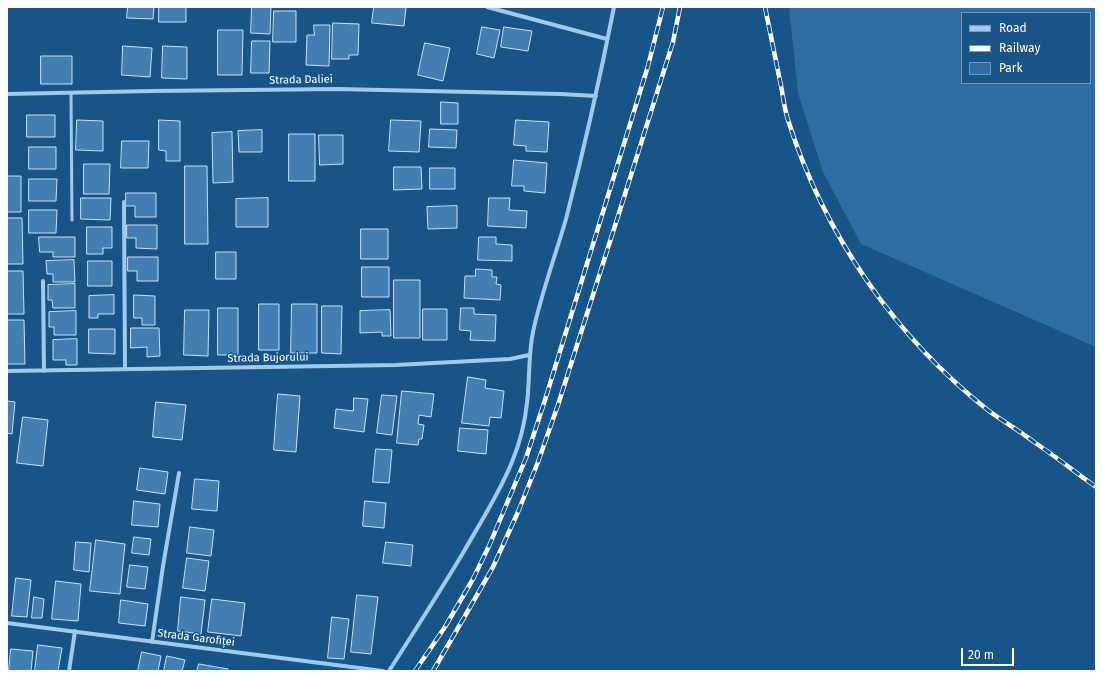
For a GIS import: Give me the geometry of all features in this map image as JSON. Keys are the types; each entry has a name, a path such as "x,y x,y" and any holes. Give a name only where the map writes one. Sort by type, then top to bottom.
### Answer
{"street":[{"path":"487,7 607,39"},
{"path":"389,671 490,507 512,462 521,432 527,404 529,355 533,334 565,220 596,96 614,7"},
{"name":"Strada Daliei","path":"7,94 338,89 596,96"},
{"path":"124,202 125,369"},
{"path":"43,280 44,372"},
{"name":"Strada Bujorului","path":"7,371 44,372 125,369 396,365 510,358 529,355"},
{"path":"152,642 179,473"},
{"name":"Strada Garofiței","path":"7,623 383,671"},
{"path":"69,671 75,631"}],"lane":[{"path":"72,93 72,220"}],"green space":[{"path":"789,7 1096,7 1096,347 861,244 823,172 798,93"}],"building":[{"path":"128,7 154,7 153,19 127,18"},
{"path":"159,7 186,7 186,22 159,22"},
{"path":"252,7 271,7 270,34 251,33"},
{"path":"374,7 406,7 404,26 372,23"},
{"path":"274,11 296,11 296,42 273,42"},
{"path":"333,23 359,24 358,55 349,55 349,59 332,59"},
{"path":"314,25 330,25 329,66 306,65 307,35 314,35"},
{"path":"482,27 500,30 494,58 477,54"},
{"path":"504,27 532,31 528,51 501,47"},
{"path":"218,30 243,30 242,75 218,75"},
{"path":"252,41 270,41 269,73 251,73"},
{"path":"425,43 450,48 443,81 418,75"},
{"path":"123,46 152,48 150,77 122,75"},
{"path":"163,46 187,47 187,79 162,78"},
{"path":"41,56 72,56 72,84 41,84"},
{"path":"441,102 458,103 458,124 441,124"},
{"path":"27,115 55,115 55,137 27,137"},
{"path":"77,120 103,121 103,151 76,150"},
{"path":"159,120 180,121 180,161 166,161 166,151 159,150"},
{"path":"391,120 421,121 419,152 389,151"},
{"path":"516,120 549,122 547,152 526,151 526,146 514,145"},
{"path":"430,129 457,130 456,148 429,147"},
{"path":"262,130 262,152 239,152 238,131"},
{"path":"232,132 233,182 213,183 212,133"},
{"path":"289,134 315,134 315,181 289,181"},
{"path":"319,135 343,135 343,164 320,165"},
{"path":"122,141 149,141 148,168 121,168"},
{"path":"29,147 56,147 56,169 29,169"},
{"path":"514,160 547,163 545,193 524,191 524,186 512,186"},
{"path":"84,164 110,164 109,194 84,194"},
{"path":"185,166 207,166 208,244 185,244"},
{"path":"394,167 421,167 422,189 394,190"},
{"path":"430,168 455,168 455,189 430,189"},
{"path":"7,176 21,176 21,212 7,212"},
{"path":"29,179 57,179 56,201 29,201"},
{"path":"126,193 156,193 156,217 135,217 135,206 126,206"},
{"path":"81,198 111,198 110,220 81,219"},
{"path":"268,198 268,227 236,227 236,199"},
{"path":"489,198 510,198 509,210 527,211 526,228 488,226"},
{"path":"457,206 457,228 428,229 427,207"},
{"path":"29,210 57,210 56,233 29,233"},
{"path":"7,218 22,218 23,264 7,264"},
{"path":"127,225 157,225 157,249 136,248 136,238 127,238"},
{"path":"87,227 112,227 112,248 103,248 103,254 87,254"},
{"path":"361,229 388,229 388,259 361,259"},
{"path":"39,237 75,237 75,257 53,257 53,252 40,252"},
{"path":"479,237 496,237 496,244 512,245 512,261 478,260"},
{"path":"216,252 236,252 236,279 216,279"},
{"path":"128,257 158,257 158,281 137,281 137,271 128,271"},
{"path":"74,260 75,282 53,282 53,274 47,274 46,261"},
{"path":"88,261 112,261 112,286 88,286"},
{"path":"362,267 389,267 389,297 362,297"},
{"path":"476,269 492,270 492,277 497,277 496,284 501,285 500,300 464,298 465,276 475,276"},
{"path":"7,271 23,271 24,314 7,314"},
{"path":"394,280 420,280 420,338 394,338"},
{"path":"75,284 75,308 53,308 52,300 48,300 48,285"},
{"path":"114,295 114,314 98,314 98,318 89,318 89,296"},
{"path":"134,295 155,296 155,325 142,325 142,318 134,318"},
{"path":"259,304 279,304 279,350 259,350"},
{"path":"292,304 317,304 317,353 291,353"},
{"path":"322,306 342,306 341,354 322,353"},
{"path":"218,308 238,308 238,355 218,355"},
{"path":"461,308 474,308 474,314 496,315 495,341 470,340 471,331 460,330"},
{"path":"423,309 447,309 447,340 423,340"},
{"path":"185,310 209,310 208,356 184,355"},
{"path":"390,310 391,336 382,336 382,332 360,333 360,311"},
{"path":"76,311 76,335 54,335 54,327 49,327 49,312"},
{"path":"7,320 24,320 25,364 7,364"},
{"path":"131,328 159,328 160,356 147,357 147,347 131,348"},
{"path":"89,329 115,329 115,354 89,353"},
{"path":"77,339 77,365 66,365 66,360 53,360 53,340"},
{"path":"468,377 486,380 485,388 504,391 501,418 490,417 489,426 462,423"},
{"path":"402,391 434,394 431,417 419,415 418,424 424,425 422,439 419,439 418,445 397,443"},
{"path":"278,394 300,396 296,452 274,450"},
{"path":"382,395 397,396 392,435 377,433"},
{"path":"354,398 368,399 364,432 334,428 336,409 353,411"},
{"path":"7,401 15,402 12,434 7,433"},
{"path":"156,402 186,405 182,440 153,437"},
{"path":"23,417 48,420 43,466 17,463"},
{"path":"460,428 488,430 486,454 458,451"},
{"path":"376,449 392,450 389,483 373,482"},
{"path":"140,468 168,472 165,494 137,490"},
{"path":"195,479 219,481 217,511 192,509"},
{"path":"134,501 160,504 158,527 132,525"},
{"path":"365,501 386,503 384,528 363,526"},
{"path":"190,527 214,530 211,556 187,553"},
{"path":"134,537 151,539 149,555 132,553"},
{"path":"96,540 125,544 120,594 90,591"},
{"path":"76,542 91,543 89,572 74,570"},
{"path":"386,542 413,545 411,566 383,563"},
{"path":"187,558 209,561 205,591 183,588"},
{"path":"130,565 148,567 145,589 127,587"},
{"path":"16,578 31,580 27,617 12,616"},
{"path":"56,581 81,584 78,621 52,619"},
{"path":"357,595 378,597 371,654 351,652"},
{"path":"34,597 44,599 42,618 32,618"},
{"path":"181,597 205,600 201,634 178,631"},
{"path":"212,599 245,603 241,636 208,632"},
{"path":"121,600 148,604 145,626 119,623"},
{"path":"332,617 349,619 344,659 328,658"},
{"path":"38,645 62,648 58,671 35,671"},
{"path":"11,649 33,651 31,671 9,671"},
{"path":"142,652 161,656 158,671 138,671"},
{"path":"167,656 185,660 182,671 164,671"},
{"path":"199,664 228,669 228,671 197,671"}],"railway":[{"path":"415,671 445,627 473,579 489,546 526,458 648,66 663,7"},
{"path":"433,671 493,567 518,512 538,462 558,405 673,42 680,7"},
{"path":"765,7 787,115 803,162 821,203 843,243 867,280 894,316 923,350 955,382 989,411 1096,487"}]}
